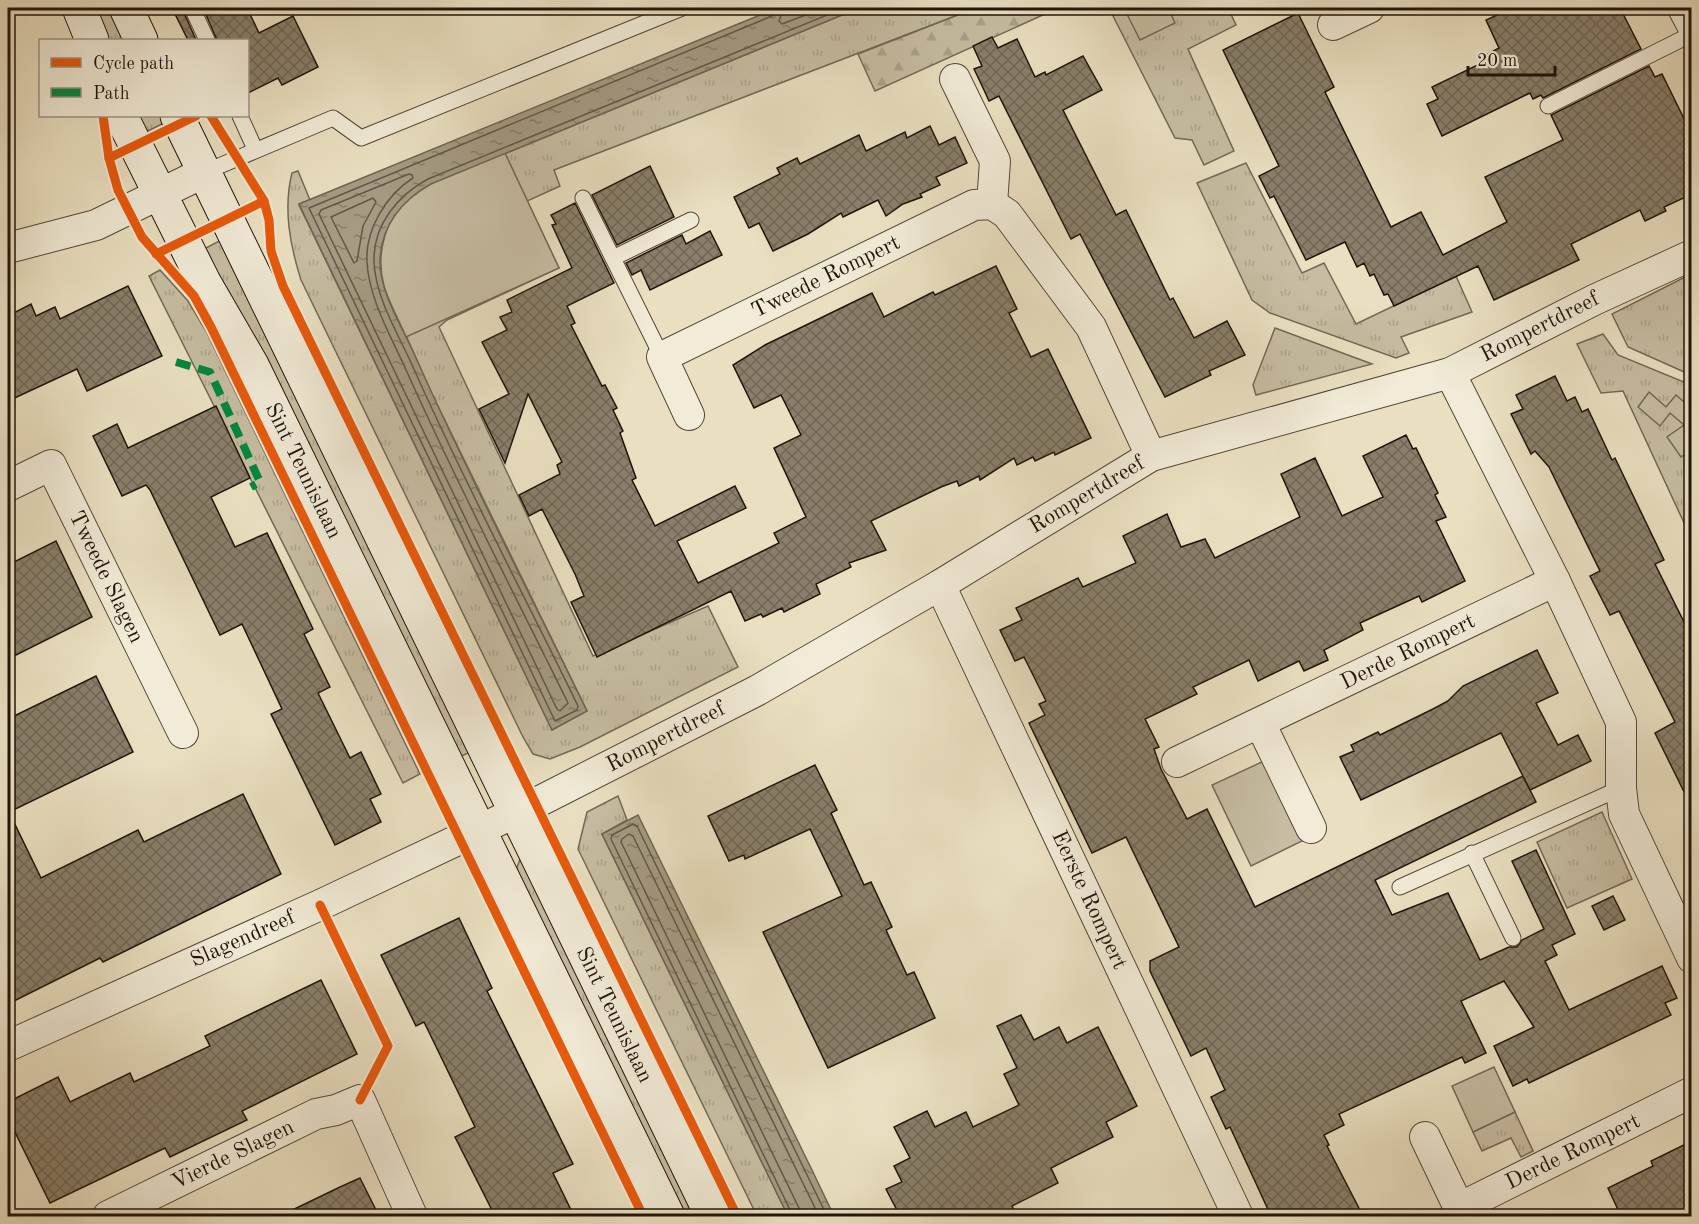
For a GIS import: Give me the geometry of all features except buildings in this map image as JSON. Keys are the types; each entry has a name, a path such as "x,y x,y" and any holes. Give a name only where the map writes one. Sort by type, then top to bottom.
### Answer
{"street":[{"path":"79,8 92,39"},
{"path":"126,8 141,39"},
{"path":"1333,25 1369,8"},
{"path":"1683,8 1692,25"},
{"path":"955,79 994,161 992,204 1007,214 1091,327 1151,456"},
{"name":"Sint Teunislaan","path":"122,117 204,282 252,365 668,1216"},
{"name":"Sint Teunislaan","path":"178,117 712,1216"},
{"path":"8,248 96,225 205,172"},
{"name":"Tweede Rompert","path":"662,357 974,205 992,204"},
{"name":"Rompertdreef","path":"516,813 758,690 940,585 1151,456 1450,373 1594,300 1692,255"},
{"path":"662,357 689,415"},
{"path":"1450,373 1555,581 1621,722 1621,788 1624,814 1692,958"},
{"name":"Tweede Slagen","path":"8,486 51,465 183,733"},
{"name":"Derde Rompert","path":"1177,762 1555,581"},
{"name":"Eerste Rompert","path":"940,585 1238,1216"},
{"path":"1260,723 1311,828"},
{"path":"478,830 516,813"},
{"name":"Slagendreef","path":"8,1046 478,830"},
{"name":"Derde Rompert","path":"1425,1137 1459,1208 1692,1092"},
{"name":"Vierde Slagen","path":"108,1216 316,1114 336,1110 360,1100 412,1216"}],"lane":[{"path":"192,8 207,39"},
{"path":"205,172 333,117 361,138 682,8"},
{"path":"1548,106 1692,34"},
{"path":"240,117 255,149"},
{"path":"583,198 662,357"},
{"path":"613,258 691,220"},
{"path":"1400,887 1621,788"},
{"path":"1472,853 1513,938"}],"green space":[{"path":"88,8 117,8 132,39 101,39"},
{"path":"859,8 976,8 554,170 560,186 527,201 559,268 447,320 439,327 593,656 708,606 738,667 580,747 550,759 533,754 301,280 289,227 288,200 292,173 298,171 310,200 299,205 552,730 587,711 432,394 384,286 431,184"},
{"path":"976,8 1056,9 875,91 858,54"},
{"path":"1109,8 1228,8 1236,25 1188,49 1234,151 1204,165 1192,140 1175,138"},
{"path":"1124,8 1168,8 1175,23 1140,40"},
{"path":"131,117 168,117 170,120 140,135"},
{"path":"505,153 559,268 406,337 386,292 382,273 382,248 389,224 403,203 421,188"},
{"path":"1246,163 1302,273 1324,263 1356,324 1456,276 1472,312 1401,337 1409,353 1396,358 1270,313 1252,300 1197,183"},
{"path":"227,237 477,749 455,759 202,250"},
{"path":"160,270 188,301 206,331 420,774 403,783 149,276"},
{"path":"1691,274 1691,375 1628,347 1612,314"},
{"path":"1275,328 1372,364 1256,395 1253,385"},
{"path":"1603,334 1618,355 1691,385 1691,538 1623,391 1601,393 1577,344"},
{"path":"1649,392 1666,407 1676,395 1691,408 1691,416 1685,423 1691,433 1691,450 1681,457 1667,437 1684,425 1670,413 1660,426 1638,407"},
{"path":"1264,761 1302,841 1251,866 1212,785"},
{"path":"618,796 627,820 602,834 788,1216 757,1216 578,849 587,812"},
{"path":"1602,812 1632,879 1567,908 1537,842"},
{"path":"521,857 703,1216 678,1216 519,882 517,867"},
{"path":"1494,1067 1515,1112 1473,1132 1452,1086"},
{"path":"1515,1112 1533,1151 1521,1157 1511,1138 1482,1151 1473,1132"}],"water":[{"path":"777,8 859,8 431,184 402,206 384,236 380,260 381,272 383,285 393,310 478,491 587,711 552,730 299,204"},
{"path":"638,815 834,1216 788,1216 602,834"}],"marked path":[{"path":"176,362 210,372 260,482 251,487"}],"cycle path":[{"path":"103,117 109,158 118,190 142,237 194,296 211,327 643,1216"},
{"path":"109,158 194,117"},
{"path":"212,117 264,201 269,220 271,251 283,286 737,1216"},
{"path":"156,254 264,201"},
{"path":"320,905 388,1046 360,1100"}]}
